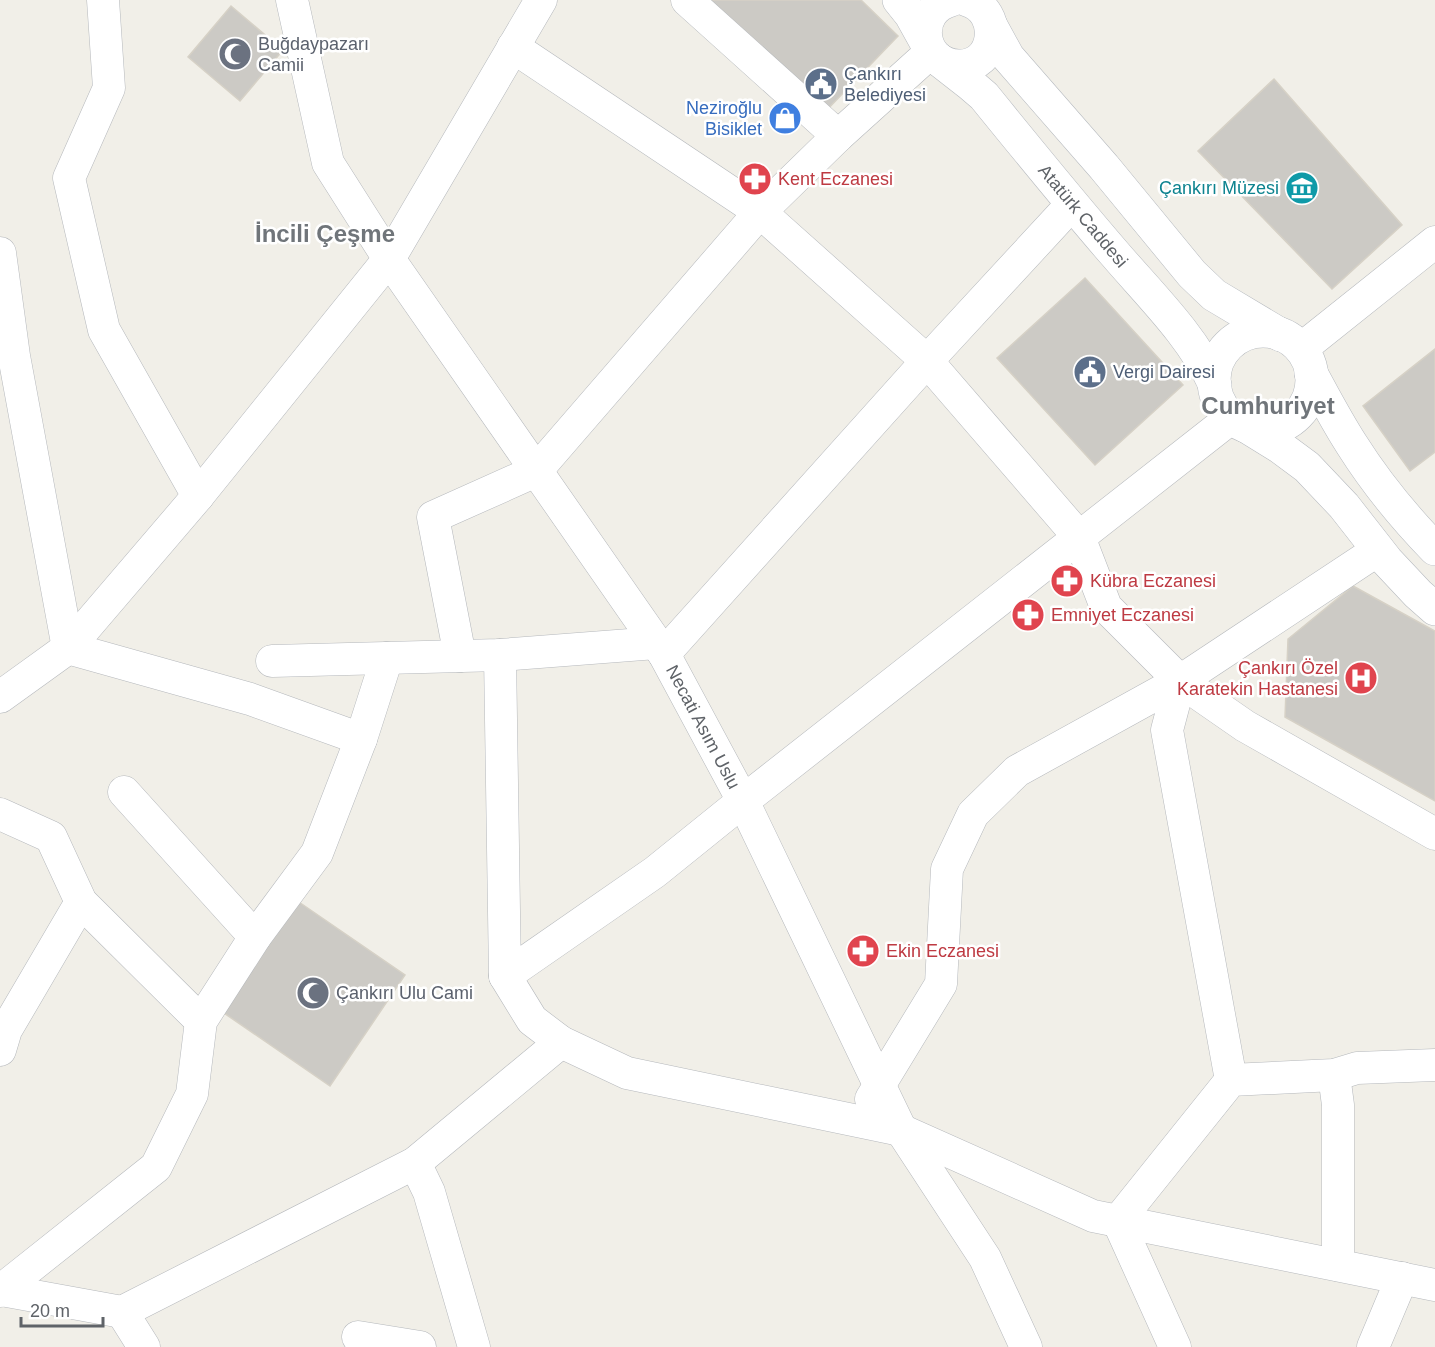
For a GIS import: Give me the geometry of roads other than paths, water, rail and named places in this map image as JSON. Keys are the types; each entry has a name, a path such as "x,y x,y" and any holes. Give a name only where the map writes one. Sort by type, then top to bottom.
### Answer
{"main road":[{"name":"Atatürk Caddesi","path":"899,0 932,51 984,96 1072,204 1178,327 1208,369 1223,408 1238,422"},
{"path":"974,6 992,37 981,57 960,66 949,64 932,51 925,33 926,23 936,7 944,2 974,6 1012,62 1104,166 1192,274 1214,295 1298,352 1312,386 1309,399 1302,410 1281,426 1269,429 1256,429 1238,422"},
{"path":"1215,384 1215,372 1219,360 1225,350 1244,335 1269,332 1298,352 1341,428 1366,466 1412,526 1435,549"},
{"path":"1238,422 1280,447 1307,467 1344,506 1378,550 1418,594 1435,609"}],"street":[{"path":"103,0 109,88 69,178 104,330 198,496"},
{"name":"Necati Asım Uslu","path":"292,0 328,163 389,259 660,649 743,801 901,1130 985,1257 1026,1347"},
{"path":"0,697 68,648 198,496 389,259 542,0"},
{"path":"687,0 838,136"},
{"path":"513,47 760,212 927,361 1079,537 1106,607 1180,681 1245,726 1435,834"},
{"path":"460,656 433,517 537,471 760,212 838,136 932,51"},
{"path":"272,662 660,649 1072,204"},
{"path":"1298,352 1435,242"},
{"path":"0,253 14,356 68,648"},
{"path":"505,976 656,872 1079,537 1238,422"},
{"path":"858,1121 941,984 947,869 973,814 1017,771 1180,681 1378,550"},
{"path":"68,648 250,699 361,740"},
{"path":"500,655 505,976 532,1020 561,1042 627,1073 901,1130 1093,1216 1435,1285"},
{"path":"0,1290 156,1167 192,1094 201,1022 255,937 317,853 361,740 387,658"},
{"path":"1180,681 1167,730 1231,1080"},
{"path":"124,792 255,937"},
{"path":"0,814 51,837 81,902 201,1022"},
{"path":"0,1050 6,1030 81,902"},
{"path":"0,1290 122,1312 415,1163 561,1042"},
{"path":"1118,1221 1231,1080 1334,1075 1357,1068 1435,1065"},
{"path":"1334,1075 1338,1105 1338,1265"},
{"path":"415,1163 429,1192 474,1347"},
{"path":"1118,1221 1175,1347"},
{"path":"1373,1347 1402,1278"},
{"path":"122,1312 144,1347"},
{"path":"358,1337 420,1347"}],"place":[{"name":"Buğdaypazarı Camii","path":"235,54"},
{"name":"Çankırı Belediyesi","path":"821,84"},
{"name":"Neziroğlu Bisiklet","path":"785,118"},
{"name":"Kent Eczanesi","path":"755,179"},
{"name":"Çankırı Müzesi","path":"1302,188"},
{"name":"Vergi Dairesi","path":"1090,372"},
{"name":"Kübra Eczanesi","path":"1067,581"},
{"name":"Emniyet Eczanesi","path":"1028,615"},
{"name":"Çankırı Özel Karatekin Hastanesi","path":"1361,678"},
{"name":"Ekin Eczanesi","path":"863,951"},
{"name":"Çankırı Ulu Cami","path":"313,993"}],"district":[{"name":"İncili Çeşme","path":"325,233"},
{"name":"Cumhuriyet","path":"1268,405"}]}
